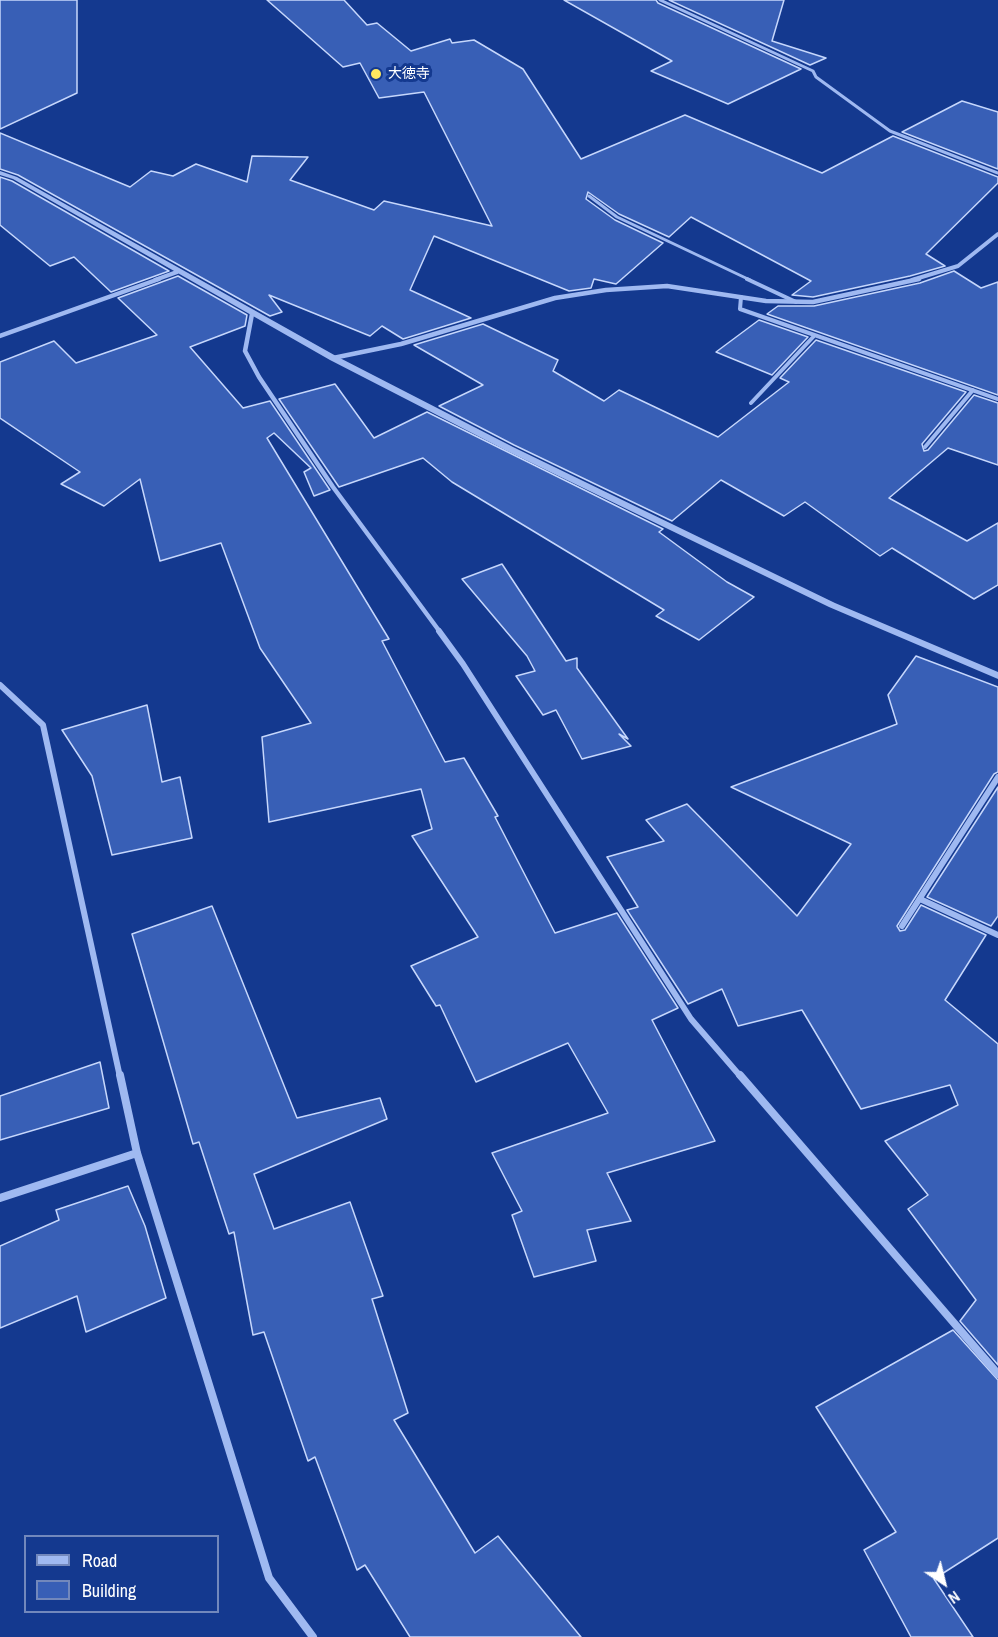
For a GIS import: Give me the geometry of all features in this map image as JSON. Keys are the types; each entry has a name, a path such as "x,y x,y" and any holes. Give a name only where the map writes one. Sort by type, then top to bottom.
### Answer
{"street":[{"path":"0,172 15,177 177,272 333,358 510,449 832,605 998,676"},
{"path":"333,358 401,344 555,298 667,286 741,297 813,302 921,278 958,266 998,234"},
{"path":"0,336 177,272"},
{"path":"252,314 245,351 259,377 333,487 463,664 691,1019 998,1374"},
{"path":"0,685 43,725 137,1153 269,1578 313,1637"},
{"path":"903,926 998,777"},
{"path":"920,899 998,935"},
{"path":"0,1198 137,1153"}],"lane":[{"path":"660,0 813,70 816,77 890,131 998,173"},
{"path":"589,196 617,217 796,302"},
{"path":"741,297 740,309 998,399"},
{"path":"751,403 815,335"},
{"path":"925,447 973,390"}],"building":[{"path":"0,0 77,0 77,93 0,129"},
{"path":"267,0 344,0 367,25 377,23 411,51 450,39 452,43 474,40 523,69 581,159 685,115 822,173 893,136 998,177 998,183 926,254 945,266 813,297 792,295 811,281 691,217 669,237 619,214 588,192 586,199 615,220 663,243 616,284 594,279 591,288 569,291 434,236 410,290 471,318 403,339 382,326 370,336 269,295 282,312 270,316 18,175 0,169 0,133 130,187 151,171 173,176 196,164 247,182 252,156 308,157 290,180 374,210 384,201 492,226 424,92 379,98 360,63 343,67"},
{"path":"564,0 656,0 658,3 801,69 728,104 651,71 672,61"},
{"path":"669,0 784,0 772,41 826,58 810,65"},
{"path":"962,101 998,112 998,169 902,132"},
{"path":"0,177 12,181 169,271 111,292 74,257 50,266 0,225"},
{"path":"954,271 981,288 998,282 998,395 767,314 778,306 814,306 920,283"},
{"path":"178,276 247,315 245,326 190,347 243,408 270,401 330,490 314,496 304,472 311,468 274,433 267,438 389,639 382,641 445,762 464,758 498,816 495,817 555,933 617,913 678,1008 652,1020 715,1141 607,1173 631,1221 587,1230 596,1261 534,1277 512,1215 522,1211 492,1153 608,1113 568,1043 476,1082 440,1005 436,1006 411,966 478,937 412,836 432,829 421,789 269,822 262,737 311,723 260,648 221,543 160,561 140,479 104,506 61,484 80,472 0,418 0,362 54,341 76,363 157,335 118,298"},
{"path":"759,320 808,337 772,375 716,352"},
{"path":"483,324 558,360 553,371 604,401 619,390 718,437 789,382 780,378 816,340 966,392 922,444 924,451 928,450 974,395 998,403 998,465 948,448 889,498 967,541 998,523 998,585 974,599 892,548 880,556 805,502 784,516 721,480 672,521 514,445 439,406 483,385 414,345"},
{"path":"335,384 374,438 427,412 663,529 659,532 727,582 754,597 699,640 656,616 664,610 452,482 423,458 339,487 279,399"},
{"path":"502,564 566,661 577,658 577,668 628,739 619,734 631,746 582,759 556,710 543,715 516,676 535,671 527,656 462,579"},
{"path":"916,656 998,687 998,772 994,774 897,926 900,931 905,930 921,905 986,935 945,1000 998,1044 998,1365 960,1321 976,1300 908,1209 928,1195 885,1141 958,1105 950,1085 861,1109 802,1010 738,1026 722,989 688,1004 627,910 638,907 607,857 664,841 646,820 687,804 797,916 851,844 731,787 897,724 888,695"},
{"path":"147,705 162,782 180,777 192,838 112,855 92,776 62,730"},
{"path":"998,787 998,916 991,926 927,897"},
{"path":"212,906 297,1118 380,1098 387,1119 254,1174 274,1229 350,1202 383,1296 372,1299 408,1413 394,1420 475,1553 498,1536 581,1637 410,1637 365,1565 357,1570 315,1457 308,1461 264,1332 253,1335 234,1232 229,1234 199,1142 193,1144 132,934"},
{"path":"100,1062 109,1108 0,1140 0,1096"},
{"path":"128,1186 145,1226 166,1298 86,1332 77,1296 0,1328 0,1246 59,1220 56,1210"},
{"path":"953,1330 998,1380 998,1538 934,1579 973,1637 911,1637 864,1550 896,1532 816,1407"}],"place":[{"name":"大徳寺","path":"376,74"}]}
